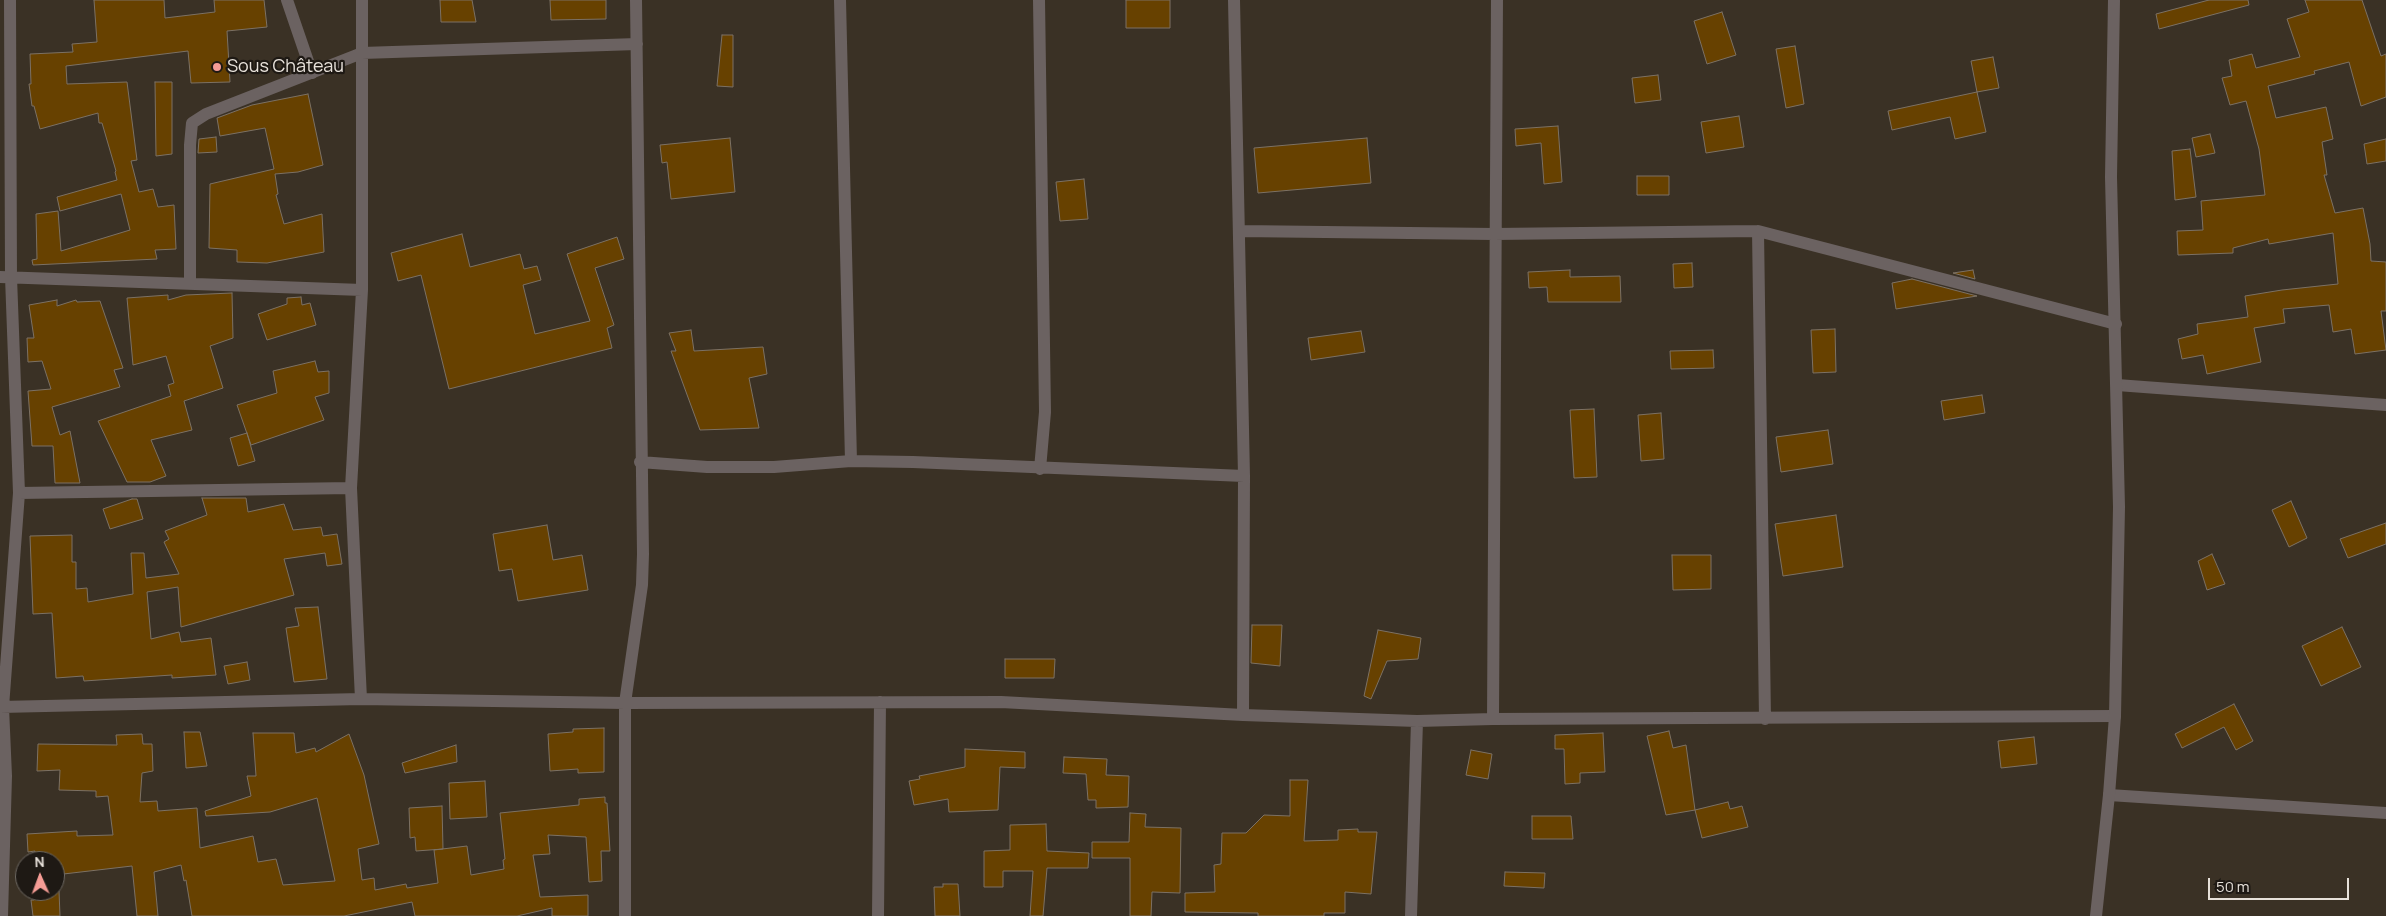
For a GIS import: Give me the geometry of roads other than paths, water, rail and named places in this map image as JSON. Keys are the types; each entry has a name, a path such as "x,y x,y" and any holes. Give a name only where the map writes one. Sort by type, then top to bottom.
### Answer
{"street":[{"path":"2,916 6,776 2,707 19,493 6,281 10,0"},
{"path":"287,0 312,73"},
{"path":"362,0 362,290 351,488 362,699"},
{"path":"625,916 625,703 642,585 636,0"},
{"path":"840,0 851,461"},
{"path":"1039,0 1045,412 1040,469"},
{"path":"1234,0 1244,476 1243,715"},
{"path":"1492,719 1497,0"},
{"path":"2096,916 2115,716 2120,507 2111,178 2114,0"},
{"path":"190,284 190,145 192,123 206,114 362,53 637,44"},
{"path":"1240,231 1494,234 1758,232 2116,324"},
{"path":"1758,232 1765,719"},
{"path":"6,281 190,284 362,290"},
{"path":"6,281 362,290"},
{"path":"2117,386 2386,406"},
{"path":"640,462 707,467 774,467 851,461 970,464 1040,469 1244,476"},
{"path":"19,493 351,488"},
{"path":"2,707 362,699 625,703 1001,702 1243,715 1417,721 2115,716"},
{"path":"878,916 880,702"},
{"path":"1411,916 1417,721"},
{"path":"2109,795 2386,812"}],"place":[{"name":"Sous Château","path":"217,67"}]}
